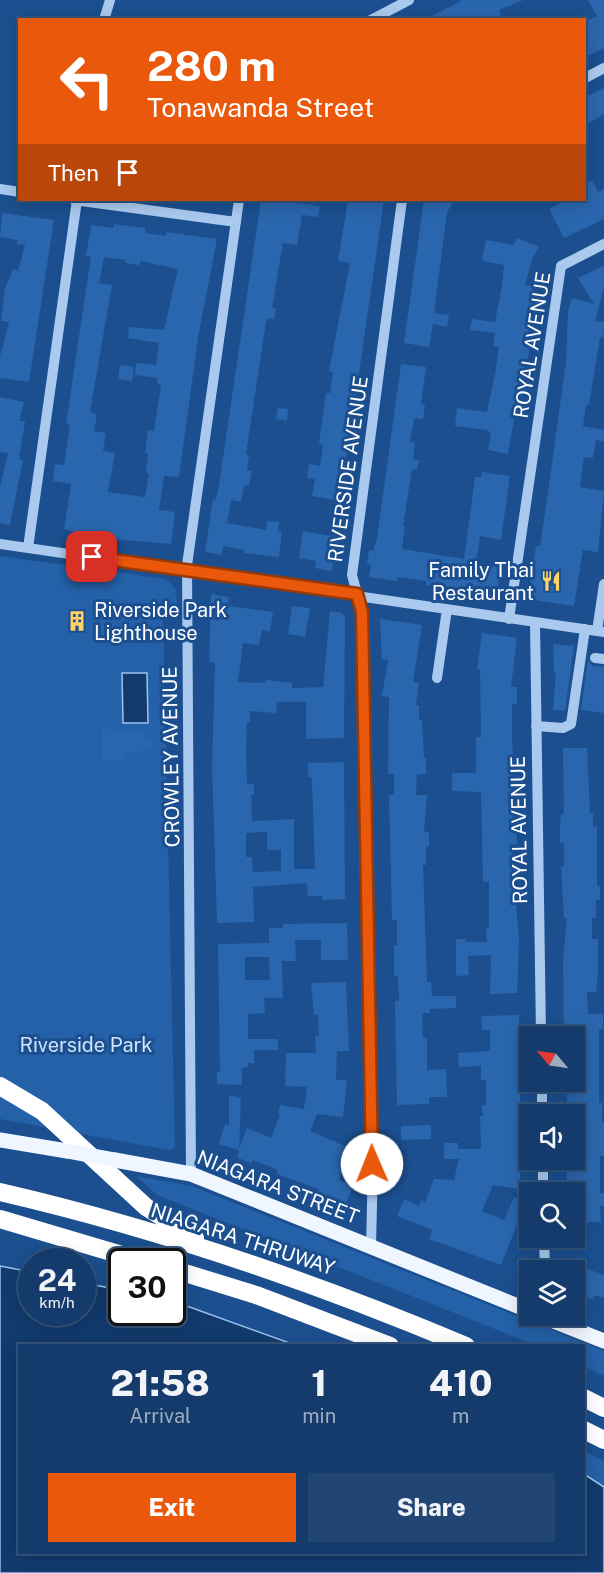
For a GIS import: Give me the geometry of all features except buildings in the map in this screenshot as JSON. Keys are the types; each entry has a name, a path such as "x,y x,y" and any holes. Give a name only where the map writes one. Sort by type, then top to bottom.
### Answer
{"highway":[{"path":"0,1086 48,1117 146,1207 215,1250"},
{"name":"NIAGARA THRUWAY","path":"0,1192 215,1250 323,1288 461,1344"},
{"path":"0,1219 108,1251"},
{"path":"186,1273 256,1295 385,1344"},
{"path":"585,1398 604,1408"},
{"path":"585,1430 604,1440"}],"main road":[{"name":"NIAGARA STREET","path":"0,1140 191,1174 519,1307"},
{"path":"568,1326 604,1341"}],"street":[{"path":"105,18 110,0"},
{"path":"375,18 409,0"},
{"path":"586,77 604,68"},
{"path":"0,189 18,192"},
{"path":"28,548 76,201"},
{"path":"83,201 236,222"},
{"name":"CROWLEY AVENUE","path":"191,1174 187,572 239,201"},
{"name":"RIVERSIDE AVENUE","path":"371,1246 372,1154 362,624 352,575 402,201"},
{"name":"ROYAL AVENUE","path":"509,619 561,266 604,244"},
{"path":"0,544 357,594 601,632 604,584"},
{"path":"437,678 447,609"},
{"name":"ROYAL AVENUE","path":"535,622 541,1026"},
{"path":"536,726 563,728 571,724 591,658 585,629"}],"green space":[{"name":"Riverside Park","path":"0,556 166,579 176,589 177,612 163,613 175,1148 169,1150 0,1119"},
{"path":"136,1176 192,1186 519,1317 519,1326 542,1326 604,1351 604,1376 585,1366 585,1344 532,1344 157,1195"},
{"path":"585,1452 604,1461 604,1486 585,1474"}],"shaded area":[{"path":"122,673 147,673 148,723 123,723"},
{"path":"0,1266 18,1269 18,1326 96,1326 96,1285 108,1288 108,1326 186,1326 186,1306 292,1344 18,1344 18,1554 585,1554 585,1475 604,1487 604,1573 0,1573"}],"place":[{"name":"Family Thai Restaurant","path":"551,581"},
{"name":"Riverside Park Lighthouse","path":"77,621"}],"route":[{"path":"92,557 357,594 362,612 372,1164"}]}
